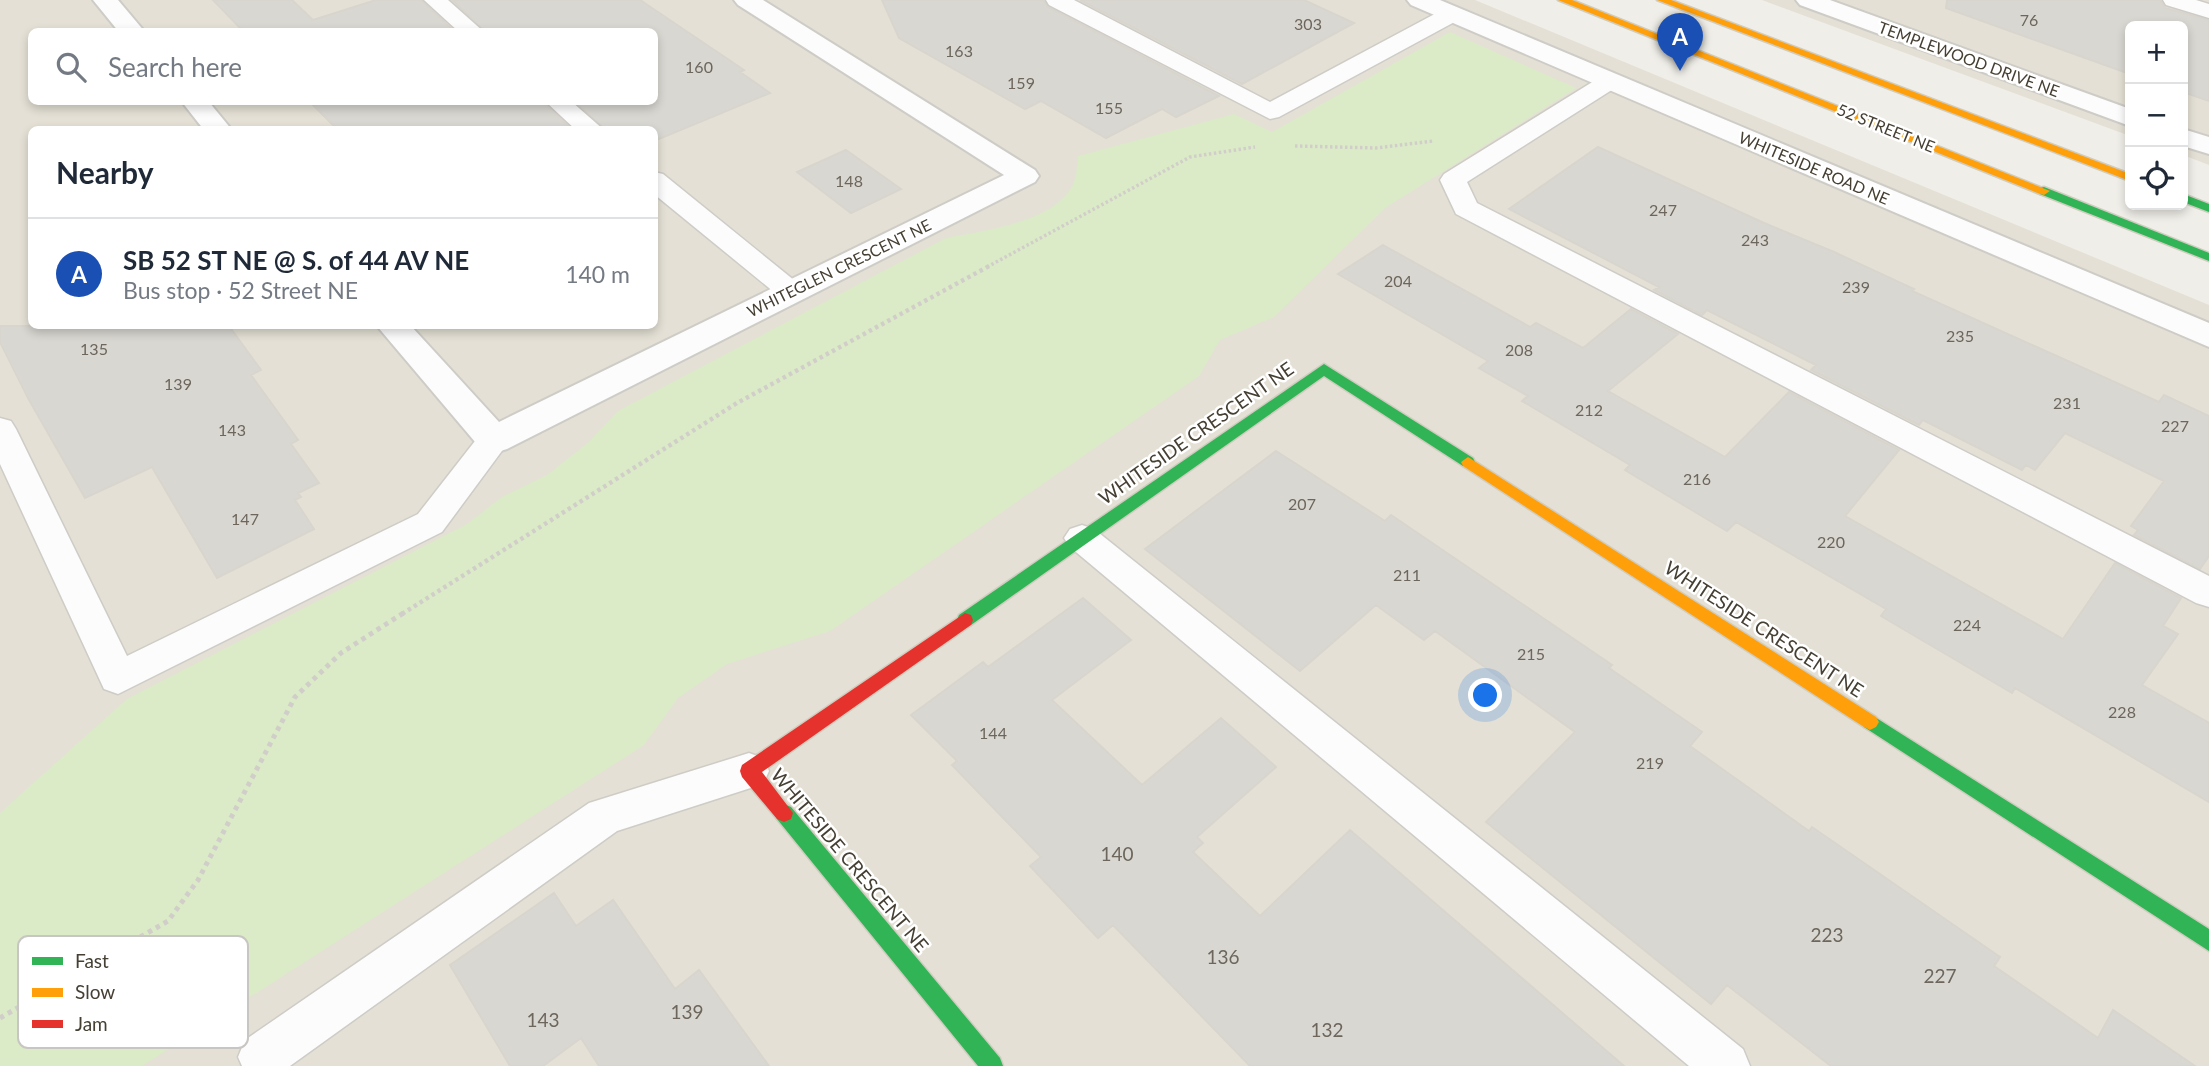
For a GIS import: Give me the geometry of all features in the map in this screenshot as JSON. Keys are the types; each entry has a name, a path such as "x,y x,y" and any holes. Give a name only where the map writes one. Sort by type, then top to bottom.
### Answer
{"street":[{"path":"105,0 130,28"},
{"name":"WHITEGLEN CRESCENT NE","path":"494,440 1025,176 746,0"},
{"name":"WHITESIDE ROAD NE","path":"1419,0 2209,336"},
{"name":"52 STREET NE","path":"1563,0 2209,257"},
{"path":"1662,0 2125,176"},
{"name":"TEMPLEWOOD DRIVE NE","path":"1808,0 2125,116"},
{"path":"198,105 216,126"},
{"path":"2188,139 2209,146"},
{"path":"2188,200 2209,208"},
{"path":"396,329 494,440"},
{"name":"WHITESIDE CRESCENT NE","path":"992,1066 749,771 1324,369 2209,941"}],"lane":[{"path":"435,0 468,28"},
{"path":"1057,0 1270,112 1452,14"},
{"path":"2174,0 2209,11"},
{"path":"1610,81 1453,180 1466,208 2209,593"},
{"path":"562,105 587,126"},
{"path":"658,183 790,292"},
{"path":"0,429 118,678 430,523 494,440"},
{"path":"1082,538 1726,1066"},
{"path":"266,1066 262,1057 604,816 749,771"}],"path":[{"path":"1287,146 1376,148 1445,137"},
{"path":"142,936 168,921 198,880 295,697 341,653 737,403 1190,157 1262,146"},
{"path":"0,1018 18,1008"}],"shaded area":[{"path":"0,0 1475,0 2209,305 2209,1066 0,1066"},
{"path":"1762,0 2209,0 2209,165 2188,157 2188,21 2125,21 2125,134"}],"green space":[{"path":"1450,32 1576,88 1385,208 1274,317 1220,340 1199,376 830,631 727,664 678,698 644,745 248,998 248,936 18,936 18,1048 170,1048 142,1066 0,1066 0,813 127,699 467,524 502,497 547,475 589,442 618,411 946,238 1014,224 1048,210 1071,188 1076,177 1078,156 1234,114 1272,132"}],"building":[{"path":"213,0 292,0 313,20 376,0 421,0 451,28 240,28"},
{"path":"452,0 640,0 744,70 740,72 770,93 658,139 658,126 602,126 578,105 658,105 658,28 482,28"},
{"path":"882,0 1043,0 1048,7 1219,96 1176,117 1162,109 1106,138 1041,101 1025,109 899,38"},
{"path":"1080,0 1304,0 1354,23 1242,84"},
{"path":"1947,0 2160,0 2165,8 2209,20 2209,101 2188,94 2188,21 2125,21 2125,72 1946,8"},
{"path":"313,105 547,105 568,126 334,126"},
{"path":"1598,147 2159,402 2164,395 2209,416 2209,556 2200,569 2134,535 2138,530 2131,526 2164,481 2065,433 2035,470 2026,465 2022,470 1923,420 1919,425 1811,370 1816,365 1707,310 1702,315 1654,290 1659,287 1509,209"},
{"path":"846,150 901,189 851,213 797,172"},
{"path":"1383,245 1530,327 1536,323 1583,348 1631,309 1678,334 1608,391 1725,457 1789,392 1899,450 1845,516 2063,639 2115,563 2181,598 2163,626 2178,634 2142,685 2209,723 2209,802 2015,688 2012,693 1881,616 1886,609 1736,522 1727,531 1625,470 1630,465 1522,401 1528,396 1479,368 1488,361 1338,274"},
{"path":"0,326 28,326 28,329 231,329 261,370 251,375 298,440 291,444 319,483 298,493 301,497 295,500 314,529 217,578 152,467 85,498 28,398 0,342"},
{"path":"1276,451 1385,521 1391,515 1612,665 1609,668 1702,732 1690,746 1809,831 1812,827 2000,957 1994,966 2098,1038 2113,1010 2195,1066 1831,1066 1727,985 1711,1004 1486,822 1575,732 1435,631 1424,640 1376,605 1300,671 1145,549"},
{"path":"1083,598 1131,640 1052,700 1142,785 1221,718 1276,767 1197,837 1203,843 1193,852 1260,916 1350,830 1624,1066 1250,1066 1113,925 1098,938 1030,866 1041,857 952,765 957,761 911,715 983,662 988,667"},
{"path":"554,893 576,926 613,900 675,989 699,970 769,1066 599,1066 581,1038 543,1066 510,1066 450,965"}],"traffic: fast":[{"path":"2044,191 2209,257"},
{"path":"2188,200 2209,208"},
{"path":"965,620 1324,369 1468,462"},
{"path":"1870,722 2209,941"},
{"path":"784,813 992,1066"}],"traffic: slow":[{"path":"1563,0 2044,191"},
{"path":"1662,0 2125,176"},
{"path":"1468,462 1870,722"}],"traffic: jam":[{"path":"784,813 749,771 965,620"}],"place":[{"name":"SB 52 ST NE @ S. of 44 AV NE","path":"1680,71"}]}
